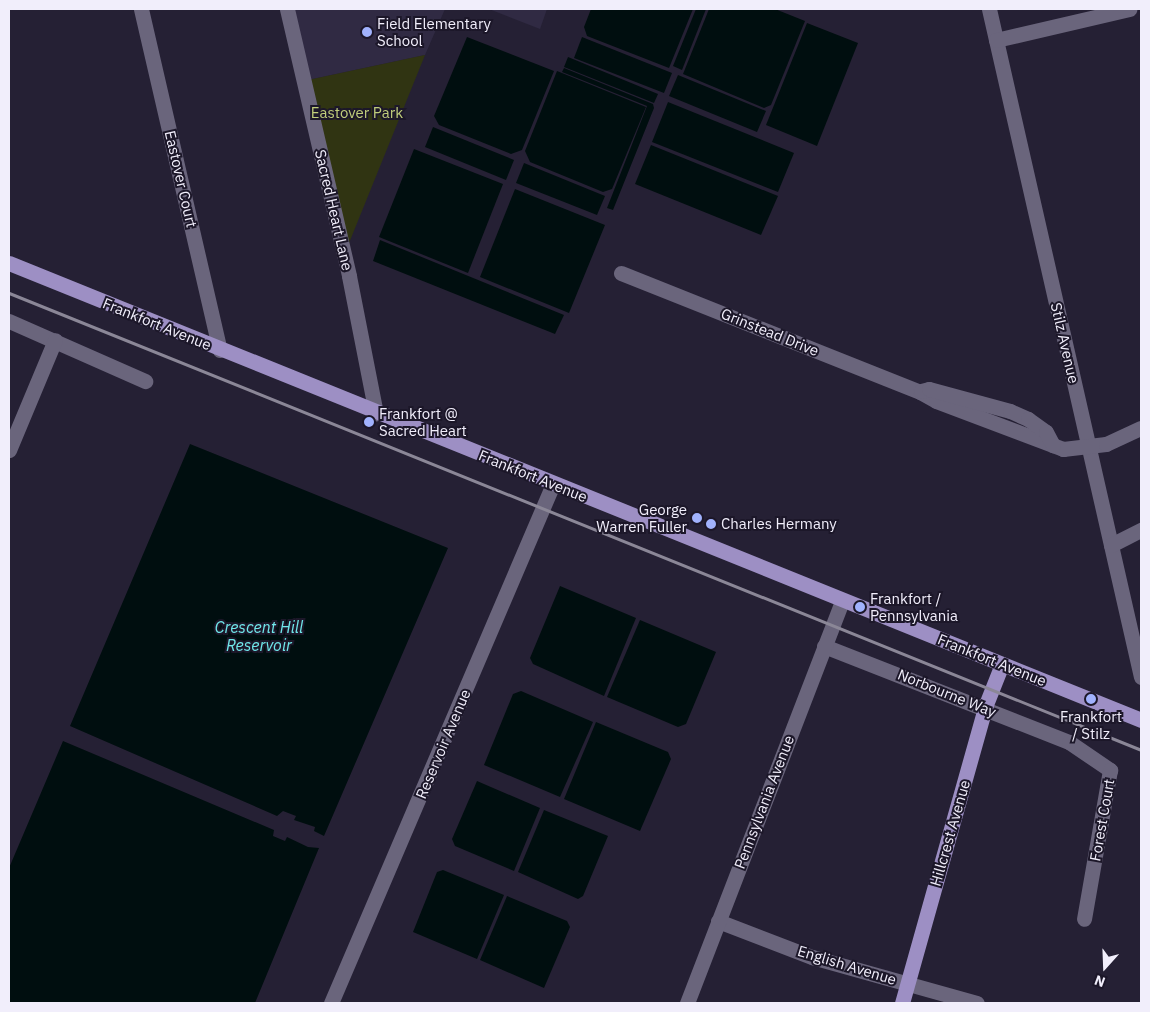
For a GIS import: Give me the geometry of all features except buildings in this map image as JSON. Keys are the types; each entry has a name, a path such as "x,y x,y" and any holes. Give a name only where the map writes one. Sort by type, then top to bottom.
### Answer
{"main road":[{"name":"Frankfort Avenue","path":"9,263 376,413 1141,720"},
{"name":"Hillcrest Avenue","path":"902,1003 985,707 1002,664"}],"street":[{"name":"Eastover Court","path":"141,9 220,350"},
{"name":"Sacred Heart Lane","path":"288,9 349,276 376,413"},
{"name":"Stilz Avenue","path":"988,9 1141,677"},
{"path":"996,40 1129,9"},
{"name":"Grinstead Drive","path":"621,273 920,392 936,401 1063,449 1090,448 1141,428"},
{"path":"9,321 146,381"},
{"path":"9,450 54,340"},
{"name":"Reservoir Avenue","path":"331,1003 553,484"},
{"path":"1111,545 1141,530"},
{"name":"Pennsylvania Avenue","path":"687,1003 842,601"},
{"name":"Norbourne Way","path":"824,646 985,707 1069,742"},
{"name":"Forest Court","path":"1069,742 1106,765 1112,773 1084,919"},
{"name":"English Avenue","path":"718,922 812,957 977,1003"}],"shaded area":[{"name":"Field Elementary School","path":"294,9 445,9 425,55 308,80"},
{"name":"Field Elementary School","path":"489,9 547,9 540,29"}],"green space":[{"name":"Eastover Park","path":"425,55 347,248 308,80"}],"water":[{"path":"591,9 693,9 669,68 587,36 584,27"},
{"path":"696,9 706,9 682,70 673,66"},
{"path":"709,9 775,9 805,21 771,105 764,108 683,74"},
{"path":"807,23 858,43 817,146 766,125"},
{"path":"467,37 554,71 522,150 511,154 439,125 434,116"},
{"path":"582,37 672,73 664,93 574,58"},
{"path":"568,57 658,94 654,103 564,67"},
{"path":"564,68 653,104 654,108 613,210 607,208 647,106 562,72"},
{"path":"557,71 646,107 612,189 603,192 530,162 525,151"},
{"path":"678,75 766,111 757,132 669,96"},
{"path":"668,102 794,153 778,192 652,142"},
{"path":"433,127 514,160 506,180 425,147"},
{"path":"651,145 778,196 761,235 635,184"},
{"path":"414,149 503,184 468,273 379,237"},
{"path":"524,163 605,196 597,215 516,183"},
{"path":"515,189 605,225 569,313 480,277"},
{"path":"380,240 564,315 555,334 373,261"},
{"name":"Crescent Hill Reservoir","path":"190,444 448,548 324,836 314,831 315,827 294,820 296,816 283,811 277,816 70,726"},
{"path":"560,586 636,618 604,696 533,664 530,658"},
{"path":"640,620 716,652 686,724 678,727 607,697"},
{"path":"521,691 593,722 560,797 484,765 513,694"},
{"path":"596,722 668,752 671,759 640,831 564,799"},
{"path":"63,741 274,830 273,836 285,841 287,837 308,847 319,848 255,1003 9,1003 9,868"},
{"path":"477,781 540,808 514,871 455,846 452,839"},
{"path":"544,810 608,836 583,896 578,899 518,872"},
{"path":"443,870 504,895 477,959 413,932 437,872"},
{"path":"507,896 567,921 570,927 544,988 480,960"}],"railway":[{"path":"9,293 1141,750"}],"place":[{"name":"Field Elementary School","path":"367,32"},
{"name":"Frankfort @ Sacred Heart","path":"369,422"},
{"name":"George Warren Fuller","path":"697,518"},
{"name":"Charles Hermany","path":"711,524"},
{"name":"Frankfort / Pennsylvania","path":"860,607"},
{"name":"Frankfort / Stilz","path":"1091,699"}]}
